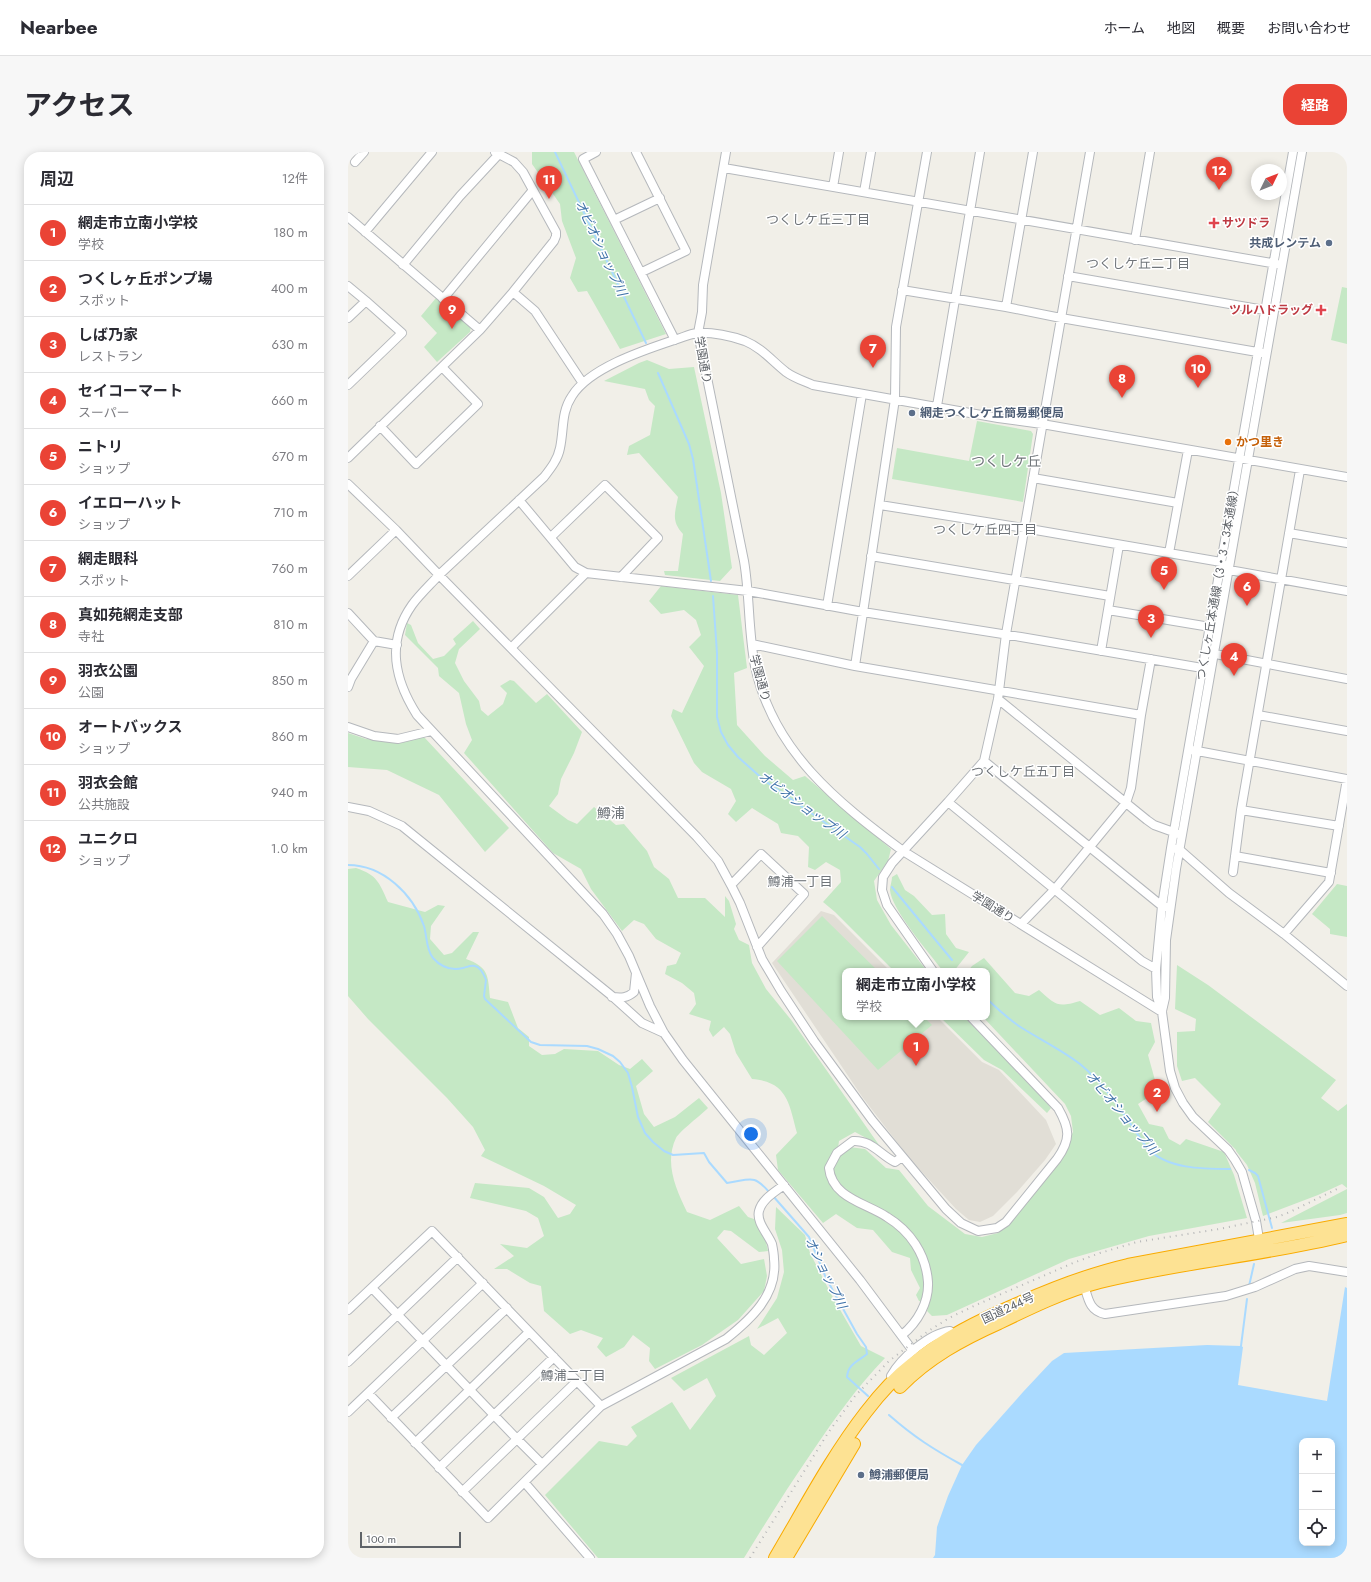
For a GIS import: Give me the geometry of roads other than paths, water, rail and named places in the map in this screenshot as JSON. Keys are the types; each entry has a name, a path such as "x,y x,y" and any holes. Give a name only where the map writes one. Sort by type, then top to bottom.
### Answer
{"highway":[{"name":"国道244号","path":"775,1558 830,1466 866,1411 896,1385 958,1338 1049,1300 1083,1282 1136,1274 1347,1224"},
{"name":"国道244号","path":"1260,1245 1347,1235"},
{"name":"国道244号","path":"786,1558 859,1435 896,1385"}],"street":[{"path":"355,162 364,152"},
{"path":"365,232 432,152"},
{"path":"596,152 583,158 642,272 675,340"},
{"path":"636,152 686,251 642,272"},
{"name":"学園通り","path":"726,152 703,285 702,312 698,333 708,388 737,520 748,591 749,617 755,666 760,687 776,725 786,743 816,778 835,797 874,830 903,851 1162,1012"},
{"path":"833,187 840,152"},
{"path":"864,192 871,152"},
{"path":"855,666 895,399 896,327 927,152"},
{"path":"937,406 980,152"},
{"path":"1006,307 1033,152"},
{"path":"931,968 887,905 882,890 883,877 892,863 984,761 998,695 1006,634 1090,152"},
{"path":"1135,240 1150,152"},
{"name":"つくしヶ丘本通線（3・3・3本通線）","path":"1260,1245 1256,1221 1242,1172 1236,1160 1228,1150 1193,1117 1175,1088 1170,1071 1162,1012 1157,997 1156,969 1175,849 1207,669 1210,627 1243,460 1270,310 1293,152"},
{"name":"つくしヶ丘本通線（3・3・3本通線）","path":"1277,264 1302,152"},
{"path":"348,458 480,330 550,247 556,236 556,232 518,166 497,153 403,265"},
{"path":"724,168 1277,264"},
{"path":"442,299 533,190"},
{"path":"614,220 660,198"},
{"path":"348,217 480,330"},
{"path":"1068,276 1270,310"},
{"path":"348,286 402,333 348,384"},
{"path":"902,290 955,298 1262,353"},
{"path":"513,292 535,311 582,382"},
{"path":"348,318 366,301"},
{"path":"913,1350 784,1185 683,1060 664,1033 650,1006 636,971 617,934 603,914 417,715 403,692 396,667 395,656 397,645 402,623 406,614 423,592 439,575 544,477 552,466 560,450 565,407 582,382 619,361 652,347 698,333 744,340 766,353 786,372 797,379 813,385 1347,477"},
{"path":"380,426 416,464 431,450 478,404 442,368"},
{"path":"828,606 862,394"},
{"path":"1169,553 1188,450"},
{"name":"つくしヶ丘本通線（3・3・3本通線）","path":"1209,653 1229,570 1243,460"},
{"path":"1233,872 1241,810 1300,470"},
{"path":"1033,478 1178,503"},
{"path":"348,484 396,530 510,648 697,837 718,861 740,903 762,959 814,1041 860,1104 952,1216 960,1223 978,1230 997,1228 1006,1222 1064,1148 1068,1139 1066,1121 1058,1108 974,1020"},
{"path":"551,537 605,485 658,538 621,577"},
{"path":"519,500 575,567 586,573 748,591 863,612 1006,634 1207,669"},
{"path":"880,505 1222,562 1229,570 1347,591"},
{"path":"348,576 396,530"},
{"path":"1289,533 1347,543"},
{"path":"1101,651 1119,545"},
{"path":"871,556 1110,596"},
{"path":"510,648 586,573"},
{"path":"1108,610 1210,627"},
{"path":"348,613 374,641 397,645"},
{"path":"349,681 374,641"},
{"path":"752,644 998,695 1141,715"},
{"path":"1209,653 1347,679"},
{"path":"1021,924 1055,889 1126,803 1131,788 1141,715 1151,659"},
{"path":"998,695 1154,826 1178,834"},
{"path":"1258,715 1347,731"},
{"path":"348,727 374,736 398,739 431,731"},
{"path":"1193,751 1347,779 1329,882 1284,934"},
{"path":"984,761 1089,848 1166,907"},
{"path":"948,802 1142,961 1156,969"},
{"path":"348,807 369,811 402,826 612,996 642,1023 664,1033"},
{"path":"1241,810 1339,826"},
{"path":"1175,849 1229,893 1284,934 1347,986"},
{"path":"731,885 761,854 804,894 757,947"},
{"path":"1235,856 1331,873"},
{"name":"つくしヶ丘本通線（3・3・3本通線）","path":"1162,1012 1165,998 1166,907"},
{"path":"612,996 621,998 629,997 634,992 636,971"},
{"path":"902,1157 895,1162 888,1159 868,1142 853,1141 837,1152 829,1168 832,1180 840,1191 851,1199 880,1212 895,1222 909,1236 923,1257 927,1272 928,1287 925,1304 912,1325 902,1335"},
{"path":"368,1393 488,1518 601,1406 726,1339 758,1310 773,1282 775,1269 772,1245 760,1222 759,1212 764,1202 784,1185"},
{"path":"348,1310 432,1231 601,1406"},
{"path":"348,1362 458,1257"},
{"path":"1083,1282 1093,1308 1097,1312 1105,1314 1226,1296 1255,1288 1295,1269 1310,1266 1347,1272"},
{"path":"348,1412 483,1283"},
{"path":"372,1288 517,1440 542,1464"},
{"path":"391,1418 506,1308"},
{"path":"896,1385 891,1376 895,1369 913,1350 943,1332 950,1331 958,1338"},
{"path":"415,1443 530,1332"},
{"path":"439,1468 554,1357"},
{"path":"462,1492 577,1381"},
{"path":"525,1483 590,1558"}],"water":[{"path":"1345,1287 1347,1288 1347,1558 933,1558 935,1555 937,1527 948,1496 962,1465 976,1445 1023,1392 1052,1361 1064,1353 1207,1345 1241,1346 1243,1347 1238,1385 1327,1401"}],"waterway":[{"name":"オビオショップ川","path":"555,152 646,343"},
{"name":"オビオショップ川","path":"658,373 689,444 693,459 711,581"},
{"name":"オビオショップ川","path":"713,596 717,653 717,717 721,732 728,745 738,757 765,781 860,847 879,869"},
{"name":"オショップ川","path":"348,865 361,866 373,870 385,876 395,884 404,893 419,914 424,926 429,951 433,958 439,964 450,969 459,969 472,966 479,968 486,980 485,999 531,1042 540,1045 587,1046 613,1056 620,1062 628,1073 638,1117 645,1133 664,1151 673,1155 704,1153 709,1162 727,1183 751,1179 755,1180 770,1193"},
{"name":"オビオショップ川","path":"892,887 952,960"},
{"name":"オビオショップ川","path":"990,1002 1017,1025 1066,1054 1090,1073 1116,1103 1147,1148 1155,1155 1175,1164 1197,1168 1230,1169"},
{"name":"オビオショップ川","path":"1249,1170 1258,1176 1272,1228"},
{"name":"オショップ川","path":"773,1196 809,1237 826,1278 857,1334 866,1347 867,1354 851,1366 847,1377 868,1396"},
{"name":"オビオショップ川","path":"1249,1286 1254,1264"},
{"name":"オビオショップ川","path":"1241,1346 1247,1299"},
{"name":"オショップ川","path":"889,1415 924,1442 962,1465"}],"railway":[{"path":"750,1558 828,1433 855,1396 889,1361 927,1332 949,1318 1073,1263 1100,1253 1137,1242 1219,1229 1277,1217 1339,1188"}],"place":[{"name":"ユニクロ","path":"1219,190"},
{"name":"羽衣会館","path":"549,199"},
{"name":"サツドラ","path":"1214,223"},
{"name":"共成レンテム","path":"1329,243"},
{"name":"ツルハドラッグ","path":"1321,310"},
{"name":"羽衣公園","path":"452,329"},
{"name":"網走眼科","path":"873,368"},
{"name":"オートバックス","path":"1198,388"},
{"name":"真如苑網走支部","path":"1122,398"},
{"name":"網走つくしケ丘簡易郵便局","path":"912,413"},
{"name":"かつ里き","path":"1228,442"},
{"name":"ニトリ","path":"1164,590"},
{"name":"イエローハット","path":"1247,606"},
{"name":"しば乃家","path":"1151,638"},
{"name":"セイコーマート","path":"1234,676"},
{"name":"網走市立南小学校","path":"916,1066"},
{"name":"つくしヶ丘ポンプ場","path":"1157,1112"},
{"name":"鱒浦郵便局","path":"861,1475"}],"district":[{"name":"つくしケ丘三丁目","path":"818,219"},
{"name":"つくしケ丘二丁目","path":"1138,263"},
{"name":"つくしケ丘","path":"1006,461"},
{"name":"つくしケ丘四丁目","path":"985,529"},
{"name":"つくしケ丘五丁目","path":"1023,771"},
{"name":"鱒浦","path":"611,813"},
{"name":"鱒浦一丁目","path":"800,881"},
{"name":"鱒浦二丁目","path":"573,1375"}]}
